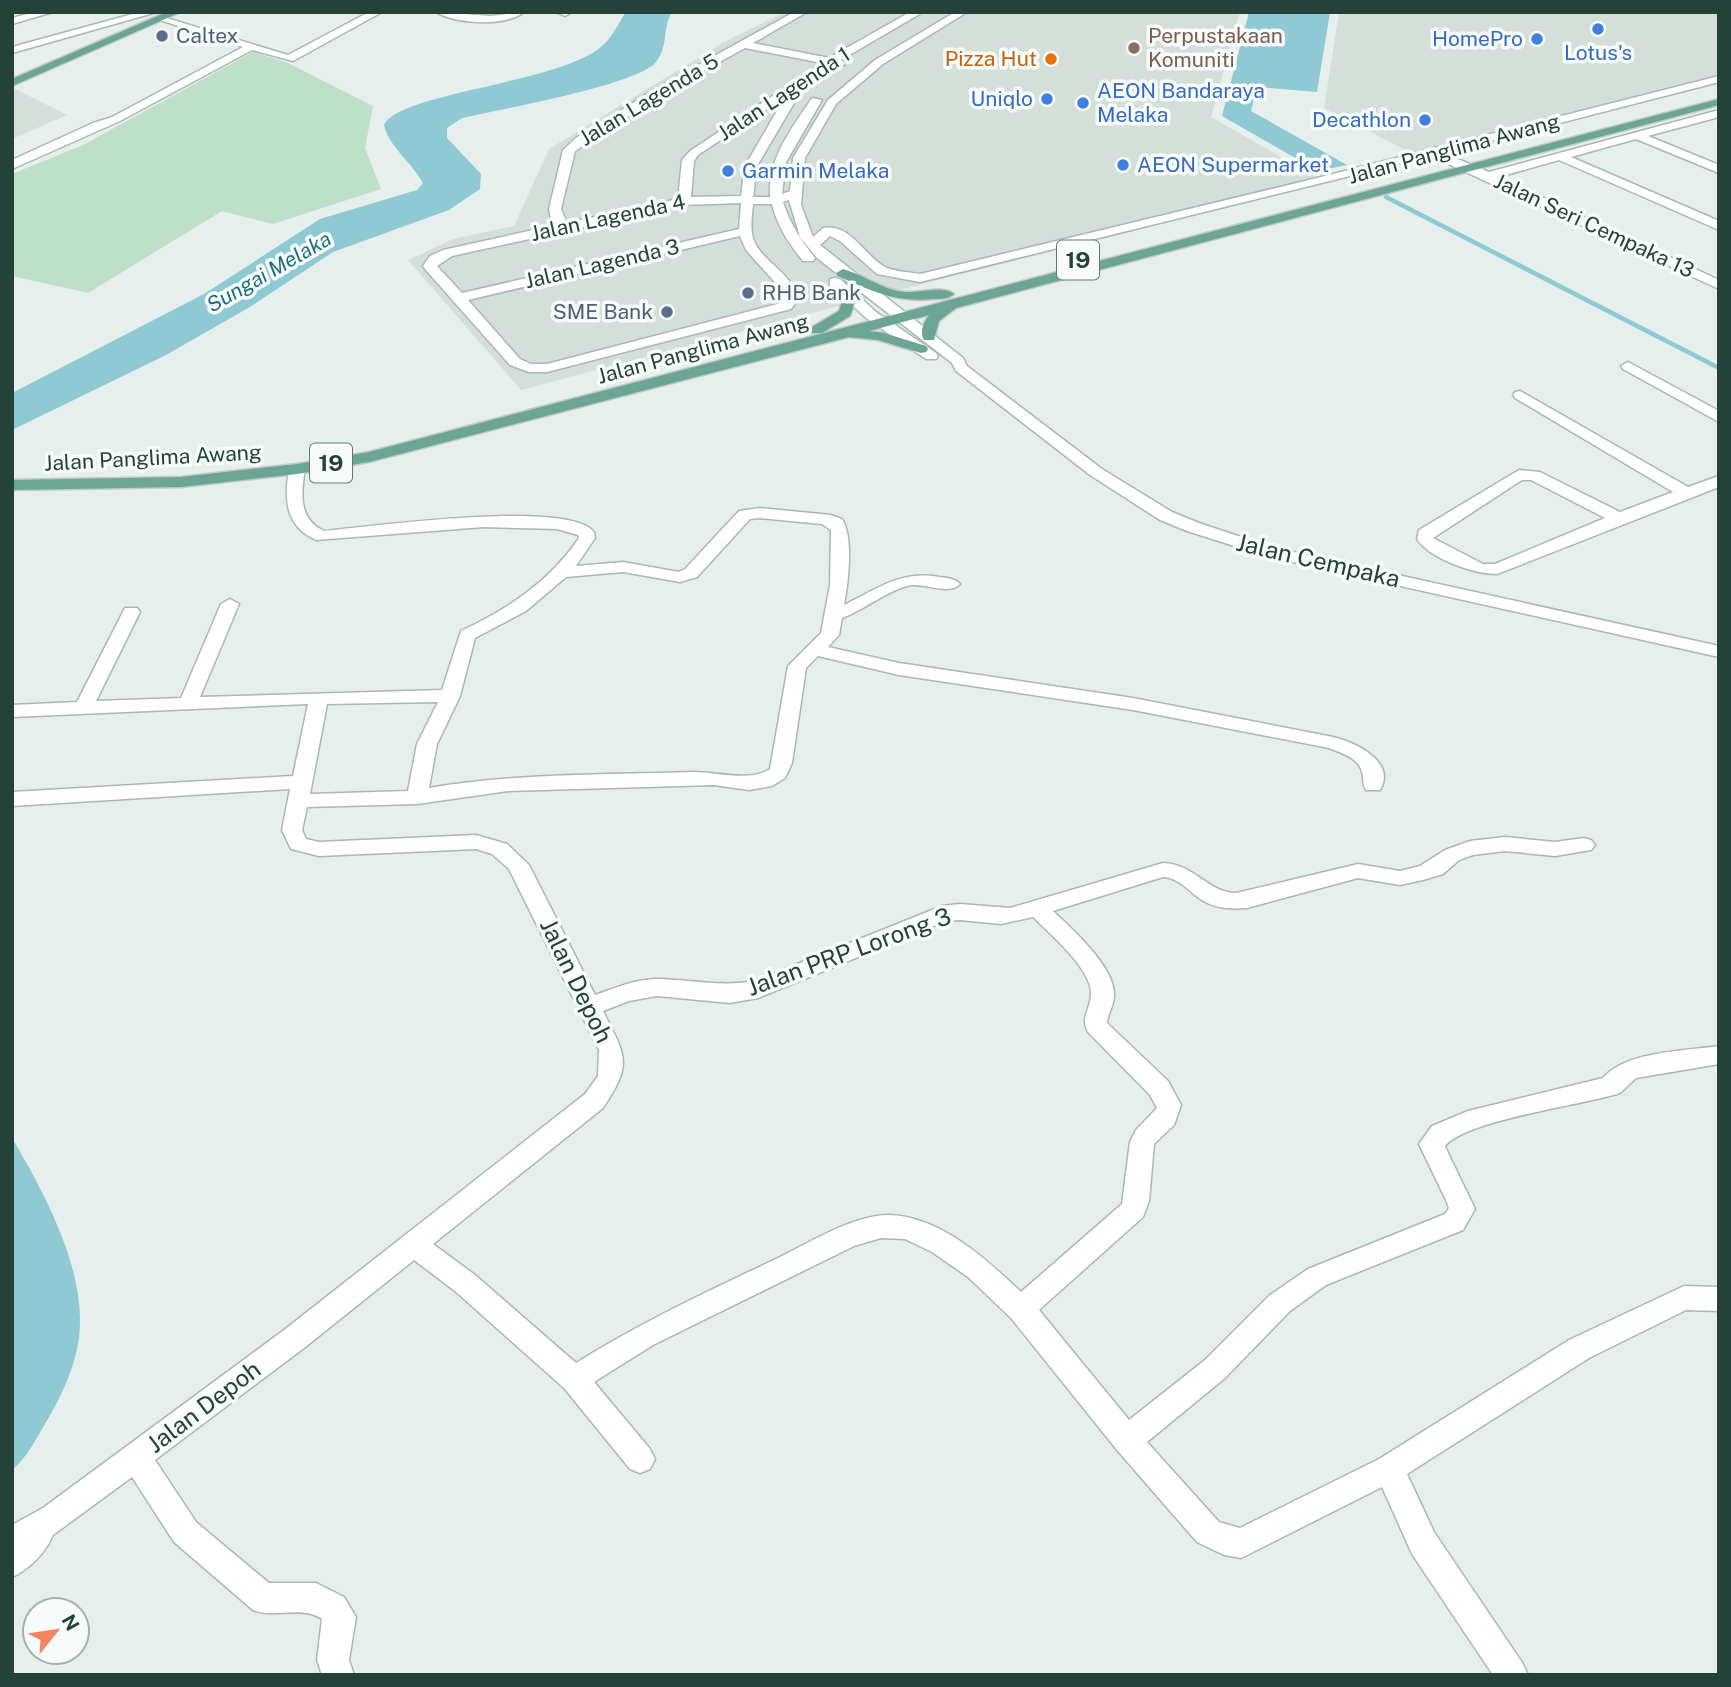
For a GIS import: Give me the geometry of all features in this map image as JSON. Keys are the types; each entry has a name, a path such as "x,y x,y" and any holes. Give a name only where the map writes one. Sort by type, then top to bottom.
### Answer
{"main road":[{"path":"12,83 176,12"},
{"path":"104,26 118,27 125,31 124,34"},
{"name":"Jalan Panglima Awang","path":"12,473 169,471 287,459 433,431 817,330 876,319 1453,161 1719,94"},
{"name":"Jalan Panglima Awang","path":"953,298 1719,102"},
{"path":"843,273 892,295 953,298"},
{"path":"817,330 845,313 850,297"},
{"path":"837,336 879,336 925,343 931,320 953,298"},
{"name":"Jalan Panglima Awang","path":"12,485 180,482 297,470 425,443 837,336 876,319"}],"street":[{"path":"12,21 48,12"},
{"path":"12,50 152,12"},
{"path":"164,18 289,59 377,12"},
{"path":"442,12 502,20 519,12"},
{"name":"Jalan Lagenda 5","path":"564,227 557,219 555,209 569,150 593,131 802,12"},
{"name":"Jalan Lagenda 1","path":"684,201 688,160 694,153 833,60 918,12"},
{"path":"946,12 863,64 816,100 786,151 778,168 786,199 812,245 828,231 845,238 881,271 920,278 1719,79"},
{"path":"786,199 799,158 832,102 863,64 962,12"},
{"path":"742,44 863,64"},
{"path":"12,165 97,125 116,119 251,47"},
{"path":"459,298 515,362 529,368 547,368 786,306 790,301 790,292 753,250 745,231 745,199 751,166 792,95 788,91"},
{"path":"1676,104 1715,117"},
{"path":"762,108 780,115"},
{"path":"1488,176 1636,135 1715,117"},
{"path":"1636,135 1719,170"},
{"name":"Jalan Seri Cempaka 13","path":"1431,152 1488,176 1719,285"},
{"path":"1561,157 1719,226"},
{"name":"Jalan Lagenda 4","path":"459,298 430,266 435,259 448,253 684,201 786,199"},
{"name":"Jalan Cempaka","path":"786,199 783,225 788,235 809,259 876,319 925,343"},
{"name":"Jalan Lagenda 3","path":"459,298 745,231"},
{"name":"Jalan Cempaka","path":"812,245 843,273 897,313 944,365 961,368 1096,472 1166,516 1266,551 1719,652"},
{"path":"1629,366 1719,417"},
{"path":"1520,395 1686,493"},
{"path":"297,470 292,497 302,525 309,532 322,536 457,522 512,521 579,528 586,532 587,538 563,572 533,599 499,621 467,635 450,696 427,744 417,797"},
{"path":"1619,518 1534,475 1527,474 1519,475 1425,534 1425,539 1429,544 1470,564 1489,570 1497,569 1619,518 1719,481"},
{"path":"12,799 299,791 417,797 508,784 714,778 749,783 765,781 778,772 782,763 797,666 830,635 839,585 839,530 836,523 825,519 760,513 745,515 691,573 680,577 623,567 563,572"},
{"path":"834,615 864,604 881,589 902,580 926,579 951,583"},
{"path":"188,703 230,604"},
{"path":"85,707 131,612"},
{"path":"817,650 900,669 1133,704 1333,743 1363,755 1374,771 1373,785"},
{"path":"12,710 319,698 450,696"},
{"name":"Jalan Depoh","path":"12,1542 54,1518 136,1458 413,1244 594,1101 605,1089 610,1078 611,1050 518,864 508,852 494,845 476,842 307,848 298,844 292,830 319,698"},
{"name":"Jalan PRP Lorong 3","path":"591,1006 626,993 657,987 730,994 758,989 943,914 970,911 996,918 1163,870 1179,872 1218,899 1233,901 1247,900 1358,871 1400,878 1423,873 1435,869 1452,855 1470,849 1505,844 1555,849 1584,845"},
{"path":"1021,1309 1134,1209 1138,1195 1141,1144 1147,1134 1166,1119 1169,1109 1159,1088 1096,1026 1095,1016 1103,993 1100,983 1087,959 1036,907"},
{"path":"1127,1440 1215,1368 1280,1303 1317,1277 1454,1222 1462,1209 1459,1195 1434,1151 1432,1144 1440,1133 1478,1118 1611,1086 1620,1075 1631,1069 1719,1055"},
{"path":"574,1379 643,1336 819,1250 862,1231 890,1226 932,1237 1001,1289 1021,1309 1127,1440 1208,1532 1224,1540 1241,1543 1389,1469 1591,1343 1684,1298 1719,1299"},
{"path":"413,1244 465,1283 574,1379 640,1459"},
{"path":"136,1458 184,1532 264,1599 309,1596 332,1605 340,1617 333,1660 338,1675"},
{"path":"1389,1469 1423,1543 1512,1675"},
{"name":"Jalan Depoh","path":"12,1562 54,1518"}],"shaded area":[{"path":"785,12 1240,12 1211,117 1326,183 930,282 521,390 408,260 453,239 514,226 549,149 724,42"},
{"path":"1339,12 1719,12 1719,84 1417,156 1324,108"},
{"path":"13,88 67,115 12,139"}],"green space":[{"path":"253,52 288,63 373,106 365,148 381,189 273,224 222,211 88,293 12,276 12,174 83,145"}],"water":[{"name":"Sungai Melaka","path":"626,12 672,12 660,56 644,71 596,88 462,118 447,128 447,138 481,174 480,189 449,210 333,252 250,307 166,355 12,430 12,393 204,294 320,219 417,190 423,183 391,141 384,125 396,114 418,104 579,60 605,43"},
{"path":"1249,12 1330,12 1317,92 1257,87 1251,111 1347,165 1318,171 1222,116"},
{"path":"12,1138 38,1183 61,1234 77,1286 80,1312 77,1348 64,1389 32,1445 12,1470"}],"waterway":[{"path":"1386,197 1719,368"}],"place":[{"name":"Lotus's","path":"1598,29"},
{"name":"Caltex","path":"162,36"},
{"name":"HomePro","path":"1537,39"},
{"name":"Perpustakaan Komuniti","path":"1134,48"},
{"name":"Pizza Hut","path":"1051,59"},
{"name":"Uniqlo","path":"1047,99"},
{"name":"AEON Bandaraya Melaka","path":"1083,103"},
{"name":"Decathlon","path":"1425,120"},
{"name":"AEON Supermarket","path":"1123,165"},
{"name":"Garmin Melaka","path":"728,171"},
{"name":"RHB Bank","path":"748,293"},
{"name":"SME Bank","path":"667,312"}]}
